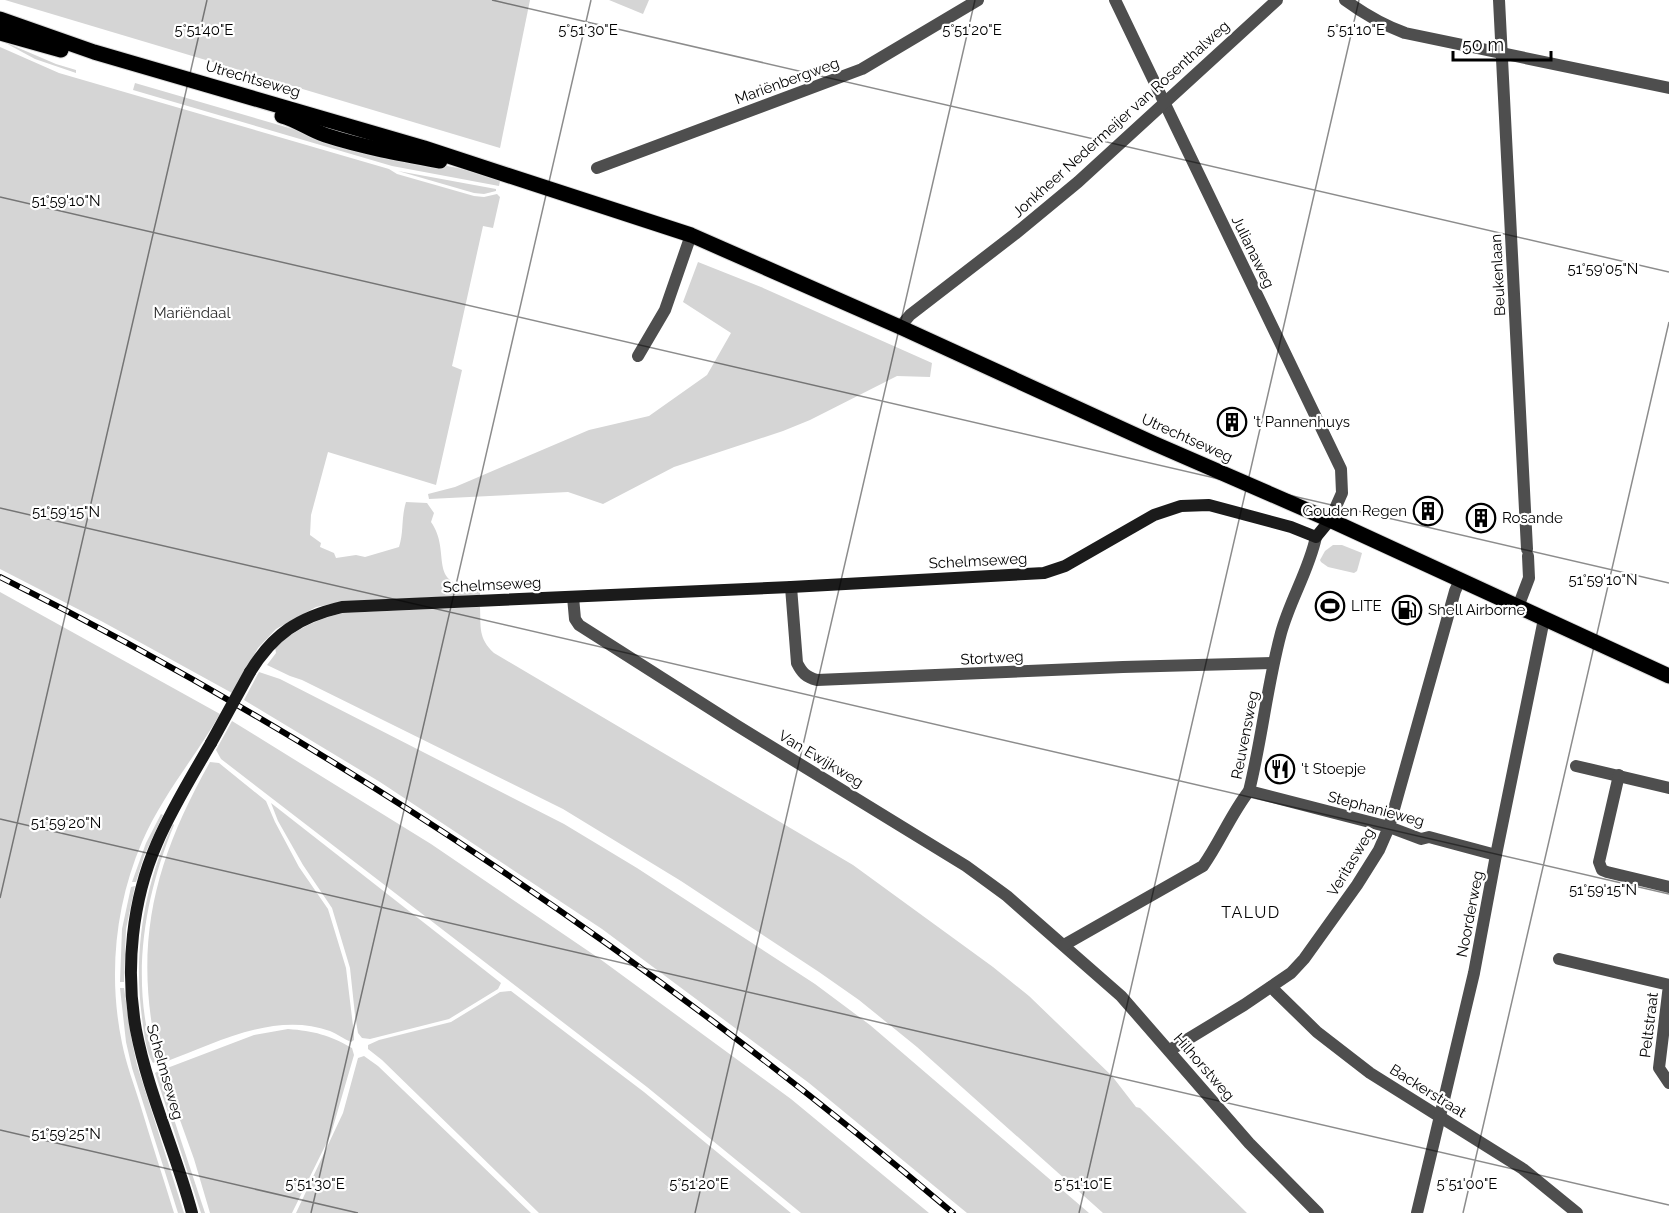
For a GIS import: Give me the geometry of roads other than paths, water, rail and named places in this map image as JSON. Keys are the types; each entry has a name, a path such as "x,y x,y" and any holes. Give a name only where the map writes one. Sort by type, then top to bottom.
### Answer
{"main road":[{"name":"Utrechtseweg","path":"0,19 94,52 413,145 691,235 1330,520 1669,676"},
{"name":"Utrechtseweg","path":"0,33 293,119 323,134 392,153 496,172"},
{"name":"Schelmseweg","path":"192,1213 146,1071 136,1030 131,985 132,944 143,883 156,844 250,672 270,643 281,634 320,612 357,606 791,587 1044,573 1065,566 1154,515 1187,505 1209,505 1290,527 1316,537"},
{"name":"Reuvensweg","path":"1316,537 1330,520"}],"street":[{"name":"Mariënbergweg","path":"597,168 862,69 978,0"},
{"name":"Julianaweg","path":"1115,0 1341,469 1342,493 1330,520"},
{"name":"Jonkheer Nedermeijer van Rosenthalweg","path":"900,327 909,315 1069,189 1277,0"},
{"path":"1345,0 1370,17 1405,33 1669,88"},
{"name":"Beukenlaan","path":"1499,0 1529,578 1518,607"},
{"path":"638,356 665,310 691,235"},
{"name":"Reuvensweg","path":"1064,945 1203,866 1215,849 1249,791 1273,663 1289,606 1313,552 1316,537"},
{"name":"Veritasweg","path":"1170,1050 1291,973 1304,959 1357,885 1379,850 1389,827 1460,580"},
{"name":"Stortweg","path":"791,587 797,663 801,672 808,678 817,680 1273,663"},
{"name":"Van Ewijkweg","path":"573,597 576,620 579,625 736,725 966,866 1007,896 1064,945"},
{"name":"Noorderweg","path":"1416,1213 1474,974 1544,620"},
{"path":"1576,766 1669,788"},
{"path":"1619,775 1600,866 1607,872 1669,887"},
{"name":"Stephanieweg","path":"1249,791 1389,827 1421,839 1429,837 1496,855"},
{"name":"Hilhorstweg","path":"1064,945 1121,996 1249,1143 1318,1213"},
{"path":"1559,959 1669,985"},
{"name":"Peltstraat","path":"1669,985 1659,1068 1669,1083"},
{"name":"Backerstraat","path":"1271,987 1317,1032 1370,1073 1523,1169 1577,1213"}],"railway":[{"path":"0,577 126,643 251,713 374,788 495,867 614,949 730,1034 843,1122 953,1213"}],"place":[{"name":"'t Pannenhuys","path":"1232,422"},
{"name":"Gouden Regen","path":"1428,511"},
{"name":"Rosande","path":"1481,518"},
{"name":"LITE","path":"1330,606"},
{"name":"Shell Airborne","path":"1407,610"},
{"name":"'t Stoepje","path":"1280,769"}],"district":[{"name":"TALUD","path":"1251,912"}],"park label":[{"name":"Mariëndaal","path":"192,313"}]}
